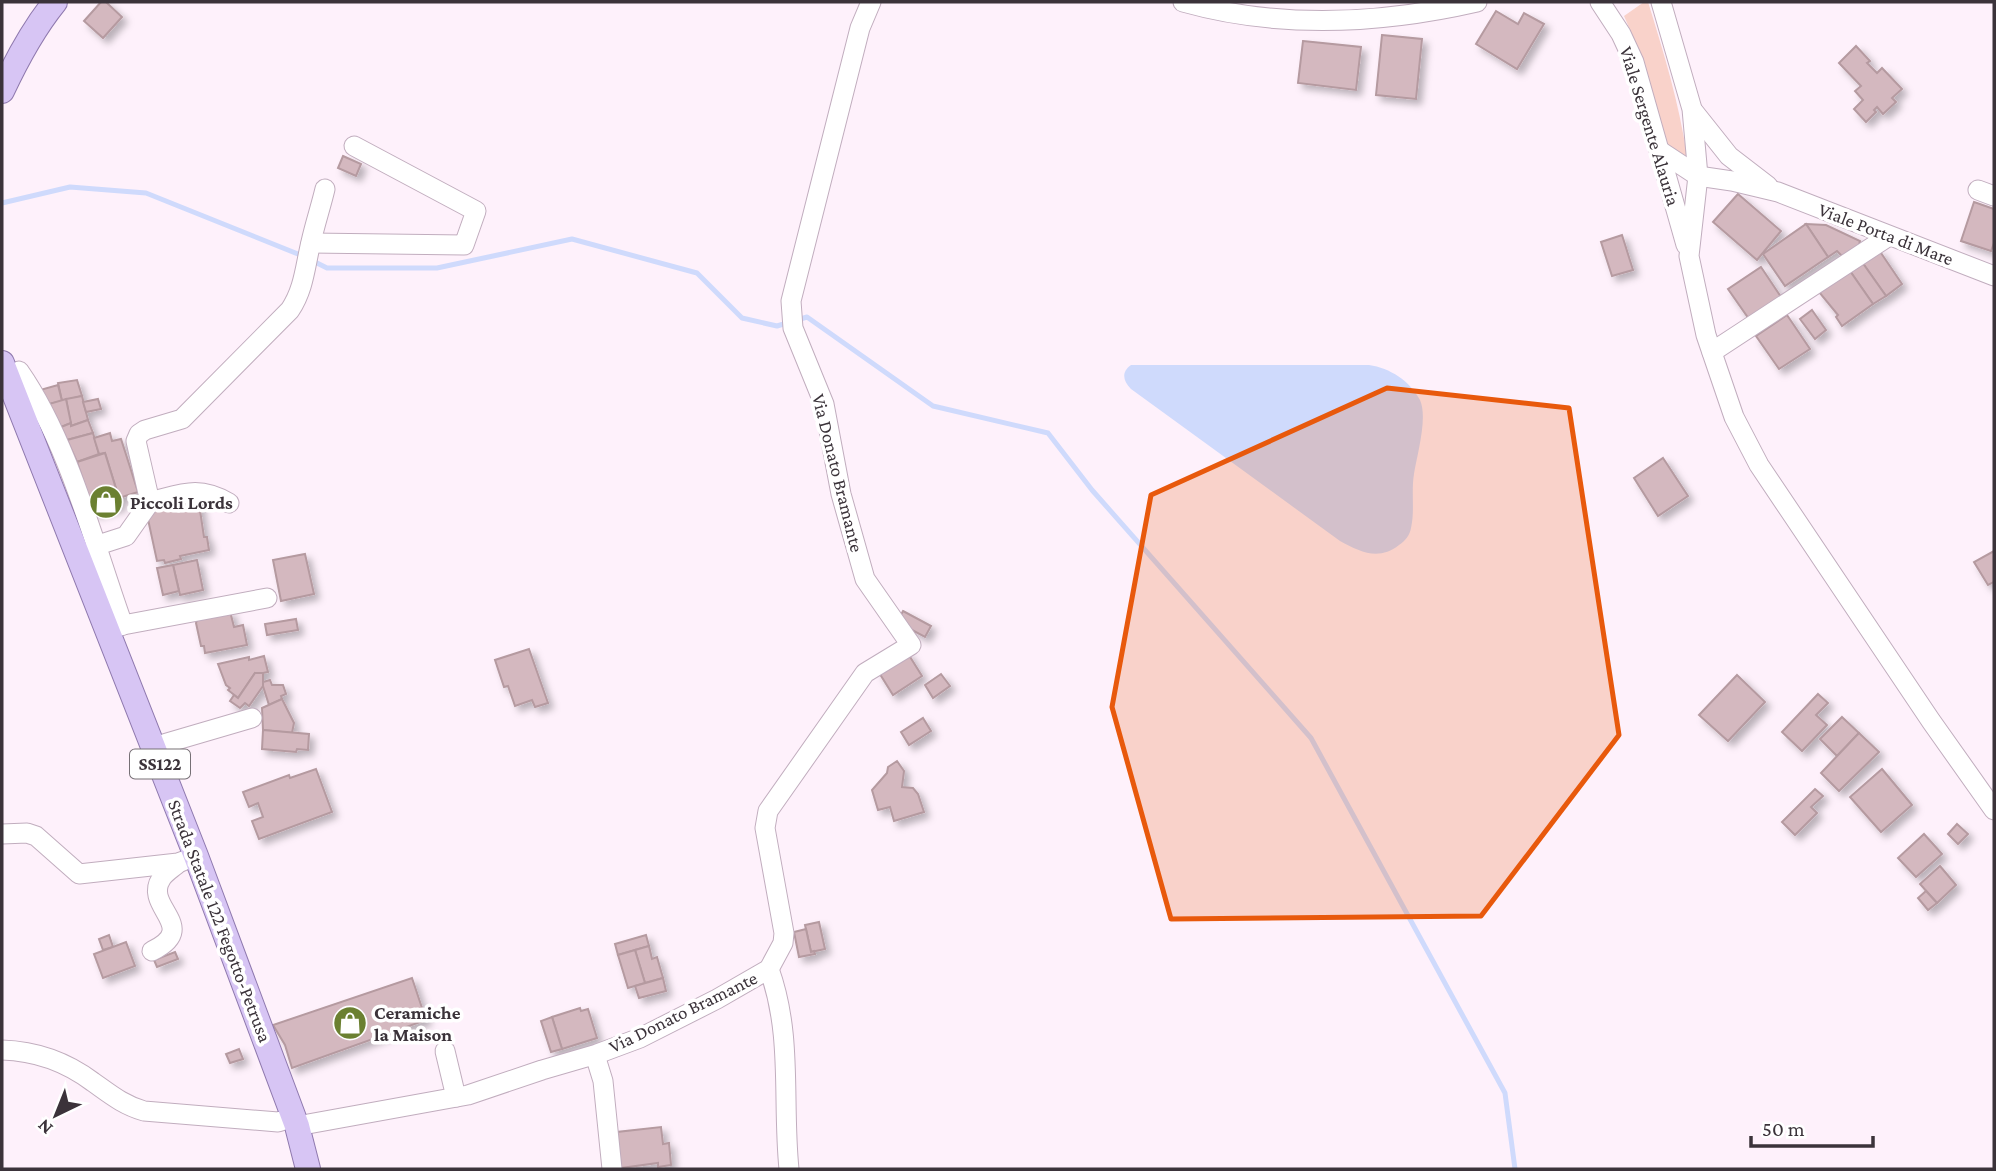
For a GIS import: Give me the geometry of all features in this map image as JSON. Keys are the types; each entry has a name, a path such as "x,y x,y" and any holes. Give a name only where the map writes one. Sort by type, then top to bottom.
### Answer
{"main road":[{"path":"2,92 24,47 40,20 55,2"},
{"name":"Strada Statale 122 Fegotto-Petrusa","path":"11,367 115,628 187,859 295,1122 308,1169"}],"street":[{"name":"Via Donato Bramante","path":"2,1050 46,1056 61,1062 126,1106 144,1111 295,1122 456,1097 595,1055 640,1038 769,969 780,950 784,933 765,828 768,811 865,673 911,645 865,579 841,494 824,404 793,328 791,315 791,302 860,28 871,2"},
{"path":"1183,2 1291,20 1331,21 1379,18 1477,2"},
{"path":"1661,2 1692,109 1698,176 1689,256"},
{"name":"Viale Sergente Alauria","path":"1601,5 1634,62 1689,256 1712,352 1734,417 1759,465 1994,810"},
{"path":"1692,109 1729,156 1778,192"},
{"path":"311,243 464,246 476,211 354,146"},
{"path":"1660,151 1698,176 1778,192"},
{"path":"1693,219 1706,200 1732,181"},
{"path":"150,502 135,441 137,437 145,430 182,419 290,310 303,288 325,189"},
{"name":"Viale Porta di Mare","path":"1778,192 1994,276"},
{"path":"1712,352 1889,236"},
{"path":"11,367 38,399 70,473 95,546 115,628 267,598"},
{"path":"95,546 126,536 150,502 185,493 211,492 229,503"},
{"path":"153,747 252,718"},
{"path":"2,834 27,833 36,836 79,874 187,859"},
{"path":"152,951 166,944 173,927 158,894 161,879 187,859"},
{"path":"769,969 777,992 785,1034 785,1132 789,1169"},
{"path":"445,1051 456,1097"},
{"path":"595,1055 603,1081 612,1169"}],"highlighted area":[{"path":"1387,388 1569,408 1619,735 1481,916 1171,919 1112,707 1151,495"}],"shaded area":[{"path":"1648,2 1665,59 1687,156 1680,155 1664,142 1645,64 1624,16"}],"water":[{"path":"1131,365 1369,365 1399,376 1420,400 1423,416 1413,481 1412,522 1408,535 1392,550 1377,554 1355,549 1340,541 1131,389 1124,377"}],"building":[{"path":"101,2 106,2 122,17 103,38 84,21"},
{"path":"1496,11 1518,24 1524,13 1544,24 1517,69 1476,44"},
{"path":"1382,35 1422,39 1416,99 1376,95"},
{"path":"1303,41 1361,47 1356,90 1298,83"},
{"path":"1856,46 1877,73 1882,68 1902,89 1892,98 1896,102 1883,114 1877,107 1874,110 1876,112 1866,122 1854,109 1863,100 1855,91 1861,86 1839,63"},
{"path":"343,156 361,164 356,176 338,168"},
{"path":"1738,194 1781,231 1757,260 1713,222"},
{"path":"1974,202 1994,209 1994,243 1991,251 1961,241"},
{"path":"1806,224 1826,225 1860,241 1858,249 1844,258 1837,251 1828,257"},
{"path":"1806,224 1828,257 1785,286 1763,254"},
{"path":"1622,235 1633,270 1612,276 1601,242"},
{"path":"1879,250 1902,284 1886,296 1862,262"},
{"path":"1862,262 1886,296 1873,304 1850,271"},
{"path":"1761,267 1781,297 1749,319 1728,289"},
{"path":"1850,271 1873,304 1842,326 1836,317 1838,315 1819,292"},
{"path":"1812,310 1826,330 1815,339 1800,319"},
{"path":"1787,315 1810,349 1779,369 1756,336"},
{"path":"77,380 82,396 62,401 58,383"},
{"path":"58,385 62,401 49,404 40,390"},
{"path":"82,396 88,420 71,426 66,399"},
{"path":"66,399 71,423 61,427 49,404"},
{"path":"98,399 101,409 86,412 83,402"},
{"path":"88,420 93,433 67,440 61,427"},
{"path":"93,433 99,454 77,462 67,440"},
{"path":"110,433 112,441 121,439 138,492 119,498 105,453 99,454 94,438"},
{"path":"105,453 121,505 94,513 77,462"},
{"path":"1663,458 1688,496 1658,516 1634,478"},
{"path":"198,497 204,537 207,537 209,550 180,556 181,559 165,563 164,560 157,561 146,510"},
{"path":"1994,551 1994,582 1988,585 1974,562"},
{"path":"305,554 314,594 281,601 273,560"},
{"path":"197,560 203,590 180,595 173,565"},
{"path":"173,565 179,591 163,595 157,568"},
{"path":"230,611 234,627 243,625 247,645 205,653 196,623 198,618"},
{"path":"903,611 931,626 925,637 897,622"},
{"path":"296,619 298,630 267,635 265,624"},
{"path":"529,649 548,703 535,707 532,700 515,706 508,686 504,687 495,660"},
{"path":"907,652 922,676 893,695 878,671"},
{"path":"264,656 268,672 255,673 238,698 228,690 230,688 226,685 218,664"},
{"path":"255,673 263,673 263,686 249,706 245,703 240,708 230,701 234,695 238,698"},
{"path":"941,674 950,686 933,698 925,685"},
{"path":"1737,675 1765,702 1728,741 1699,715"},
{"path":"270,680 272,685 283,685 286,694 269,705 263,682"},
{"path":"1818,694 1828,703 1816,715 1827,725 1802,751 1782,732"},
{"path":"282,699 294,723 292,733 263,730 262,708"},
{"path":"1842,717 1859,733 1837,756 1820,739"},
{"path":"923,718 931,731 909,745 901,732"},
{"path":"263,730 309,734 308,750 297,749 296,752 262,749"},
{"path":"1859,733 1879,752 1839,791 1821,773"},
{"path":"897,761 904,771 902,787 913,788 924,812 894,821 890,807 878,810 872,790 887,773 888,767"},
{"path":"316,769 332,812 259,839 252,821 263,817 258,803 249,807 243,792 289,775 290,778"},
{"path":"1882,769 1912,805 1881,832 1850,797"},
{"path":"1815,789 1823,796 1811,807 1817,813 1795,835 1782,822"},
{"path":"1957,824 1968,834 1958,844 1948,834"},
{"path":"1924,834 1942,854 1916,877 1898,858"},
{"path":"1940,866 1956,885 1937,903 1920,884"},
{"path":"1926,891 1937,903 1928,910 1918,898"},
{"path":"819,922 825,949 811,952 805,925"},
{"path":"806,929 811,952 814,951 815,954 799,957 794,932"},
{"path":"109,935 113,947 103,950 99,939"},
{"path":"646,935 649,946 618,955 615,944"},
{"path":"126,942 135,966 103,978 94,954"},
{"path":"649,946 652,959 657,957 663,978 645,983 635,950"},
{"path":"635,950 645,983 628,988 618,955"},
{"path":"175,952 178,959 157,967 154,960"},
{"name":"Ceramiche la Maison","path":"412,978 426,1020 292,1068 285,1045 273,1025"},
{"path":"663,978 666,991 639,998 635,986"},
{"path":"580,1008 581,1011 588,1009 597,1038 562,1049 552,1017"},
{"path":"552,1017 562,1049 551,1052 541,1021"},
{"path":"239,1049 243,1059 230,1063 226,1054"},
{"path":"661,1127 663,1144 669,1143 671,1165 658,1167 658,1163 621,1168 617,1132"}],"waterway":[{"path":"2,203 70,187 146,193 303,256"},
{"path":"311,260 327,268 437,268 572,239 697,273 742,318 777,326 807,317 933,406 1048,433 1092,490 1311,738 1505,1093 1515,1169"}],"place":[{"name":"Piccoli Lords","path":"106,502"},
{"name":"Ceramiche la Maison","path":"350,1023"}]}
